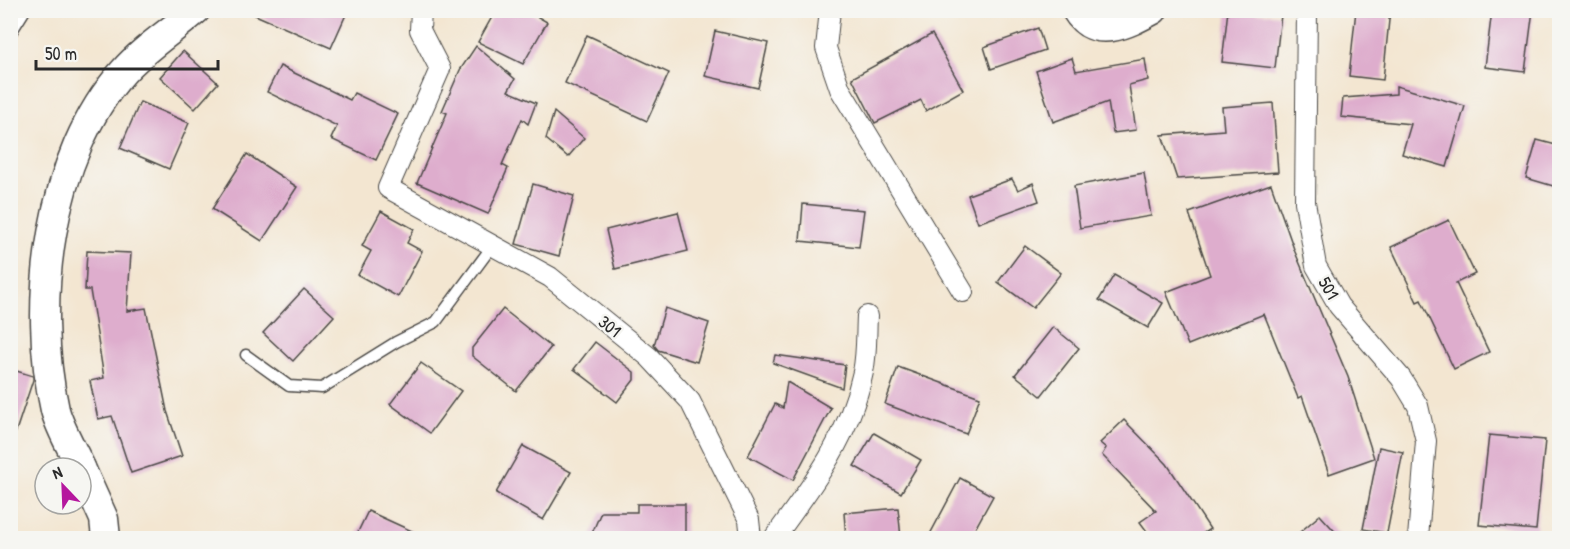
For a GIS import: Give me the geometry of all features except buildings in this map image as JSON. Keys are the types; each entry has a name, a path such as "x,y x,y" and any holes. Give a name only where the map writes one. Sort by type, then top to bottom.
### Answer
{"street":[{"path":"76,456 55,411 43,327 47,251 70,167 93,113 123,72 152,44 196,10"},
{"name":"301","path":"421,10 420,30 440,69 388,188 550,277 649,357 690,401 749,520 751,538"},
{"path":"830,10 826,48 840,89 963,292"},
{"path":"1076,10 1080,17 1099,28 1124,26 1154,10"},
{"name":"501","path":"1307,10 1305,202 1316,267 1339,306 1401,378 1418,406 1426,441 1418,538"},
{"path":"774,538 830,460 854,408 864,370 867,316"},
{"path":"93,495 104,519 106,538"}],"lane":[{"path":"10,34 25,10"},
{"path":"246,355 289,387 322,388 396,342 436,321 493,245"}]}
